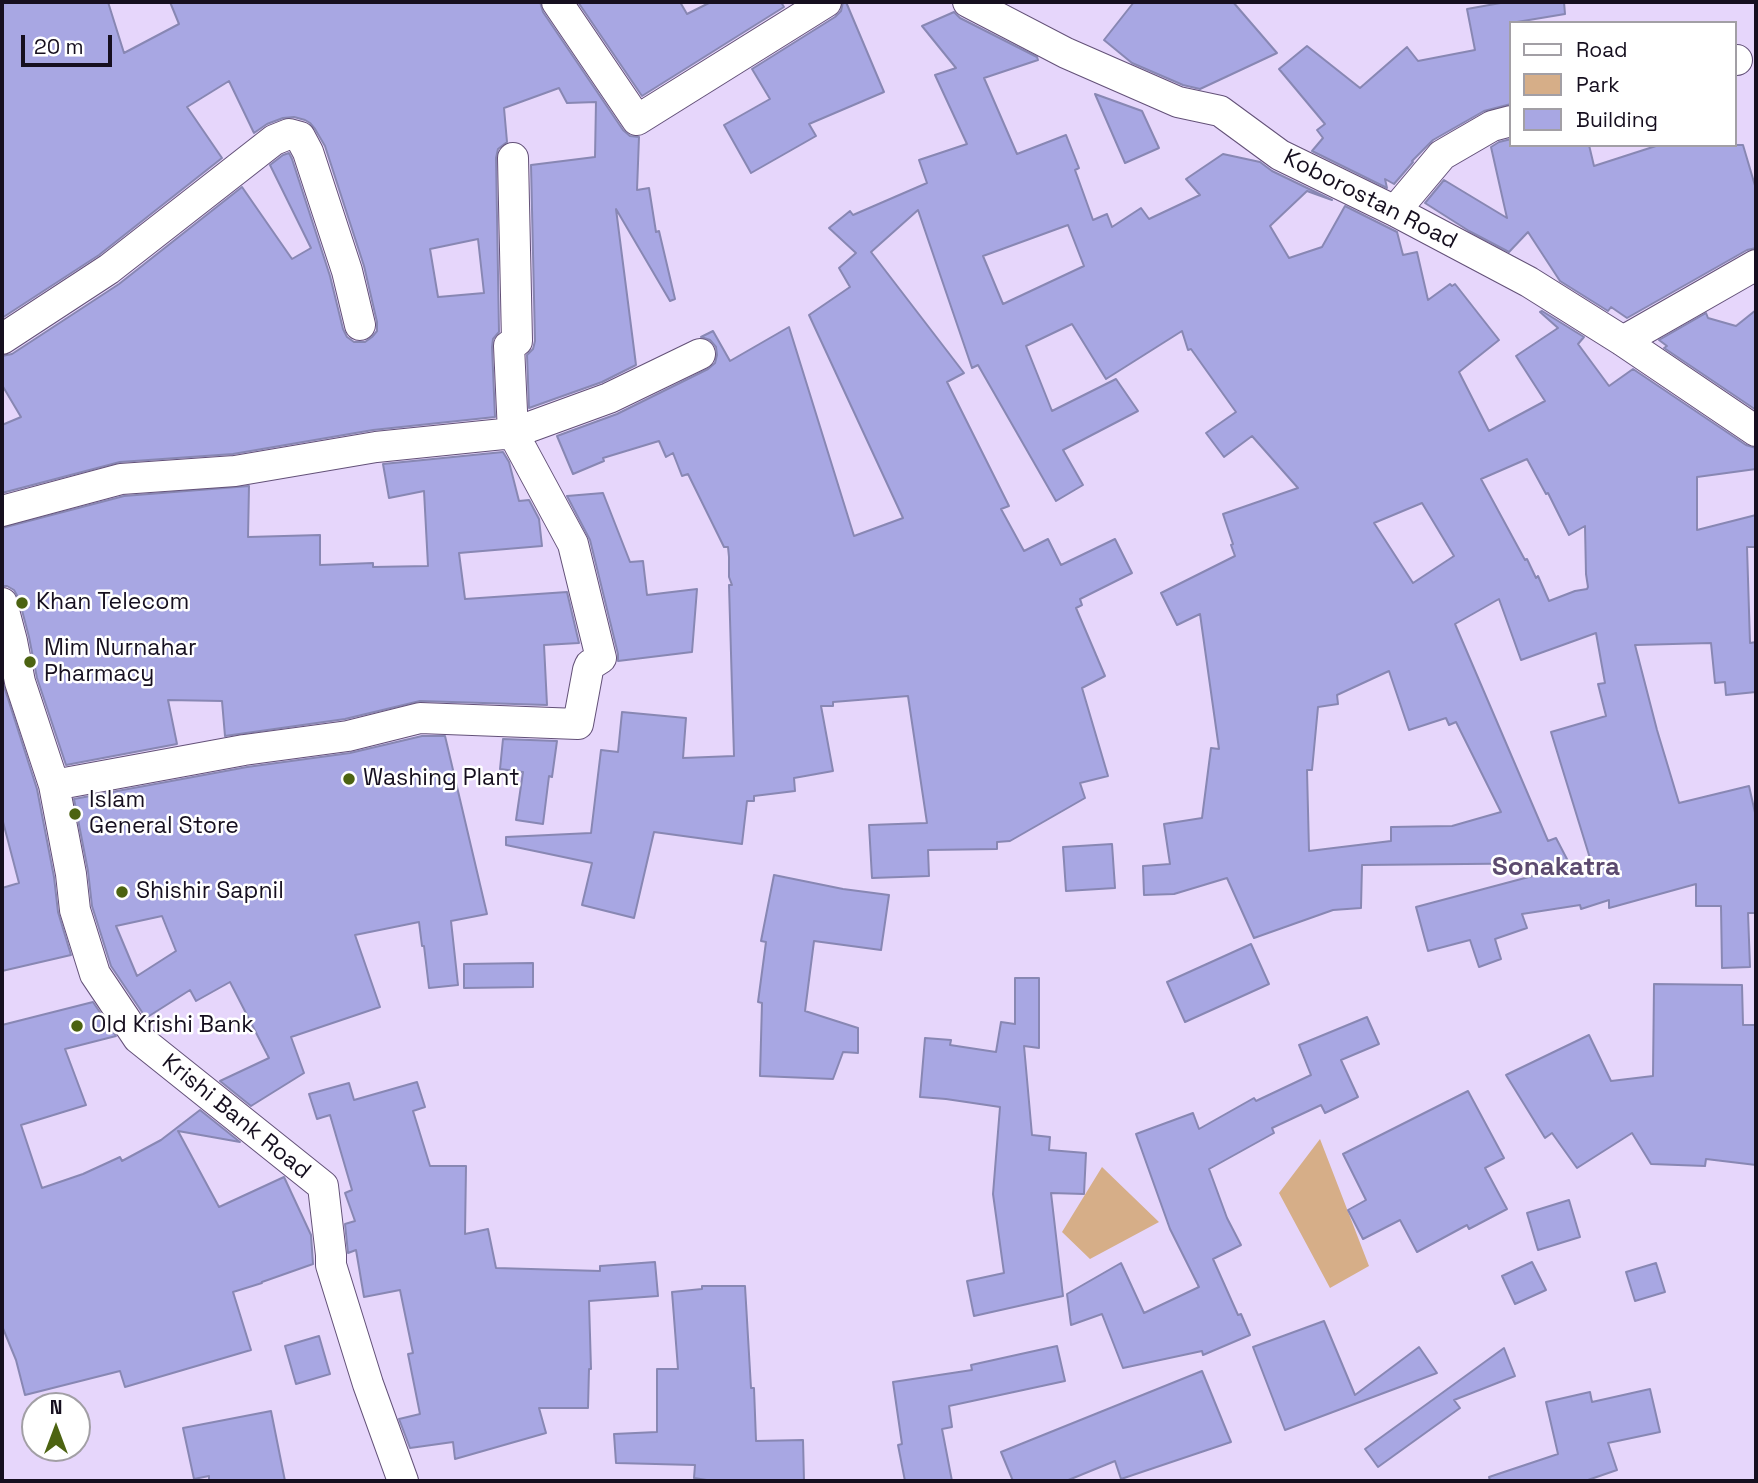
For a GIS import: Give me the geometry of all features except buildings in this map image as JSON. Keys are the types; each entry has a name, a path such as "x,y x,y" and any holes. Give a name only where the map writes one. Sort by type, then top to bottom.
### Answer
{"street":[{"path":"557,2 637,120 826,2"},
{"name":"Koborostan Road","path":"968,2 1066,53 1166,97 1220,111 1280,155 1395,211 1530,282 1756,431"},
{"path":"1395,211 1442,155 1492,126 1510,121"},
{"path":"2,339 109,270 274,140 289,134 300,137 308,152 346,271 360,325"},
{"path":"54,785 244,750 348,736 421,718 578,724 588,670 590,665 601,658 573,544 513,433 509,346 517,341 513,158"},
{"path":"1623,341 1756,265"},
{"path":"2,511 121,479 235,471 376,447 513,433 609,398 700,354"},
{"name":"Krishi Bank Road","path":"2,603 12,641 11,684 54,785 75,910 95,974 138,1038 323,1186 331,1265 368,1384 403,1481"}],"green space":[{"path":"1320,1139 1369,1266 1330,1288 1279,1193"},
{"path":"1102,1167 1159,1222 1090,1259 1062,1232"}],"place":[{"name":"Khan Telecom","path":"22,603"},
{"name":"Mim Nurnahar Pharmacy","path":"30,662"},
{"name":"Washing Plant","path":"349,779"},
{"name":"Islam General Store","path":"75,814"},
{"name":"Shishir Sapnil","path":"122,892"},
{"name":"Old Krishi Bank","path":"77,1026"}],"district":[{"name":"Sonakatra","path":"1556,868"}]}
